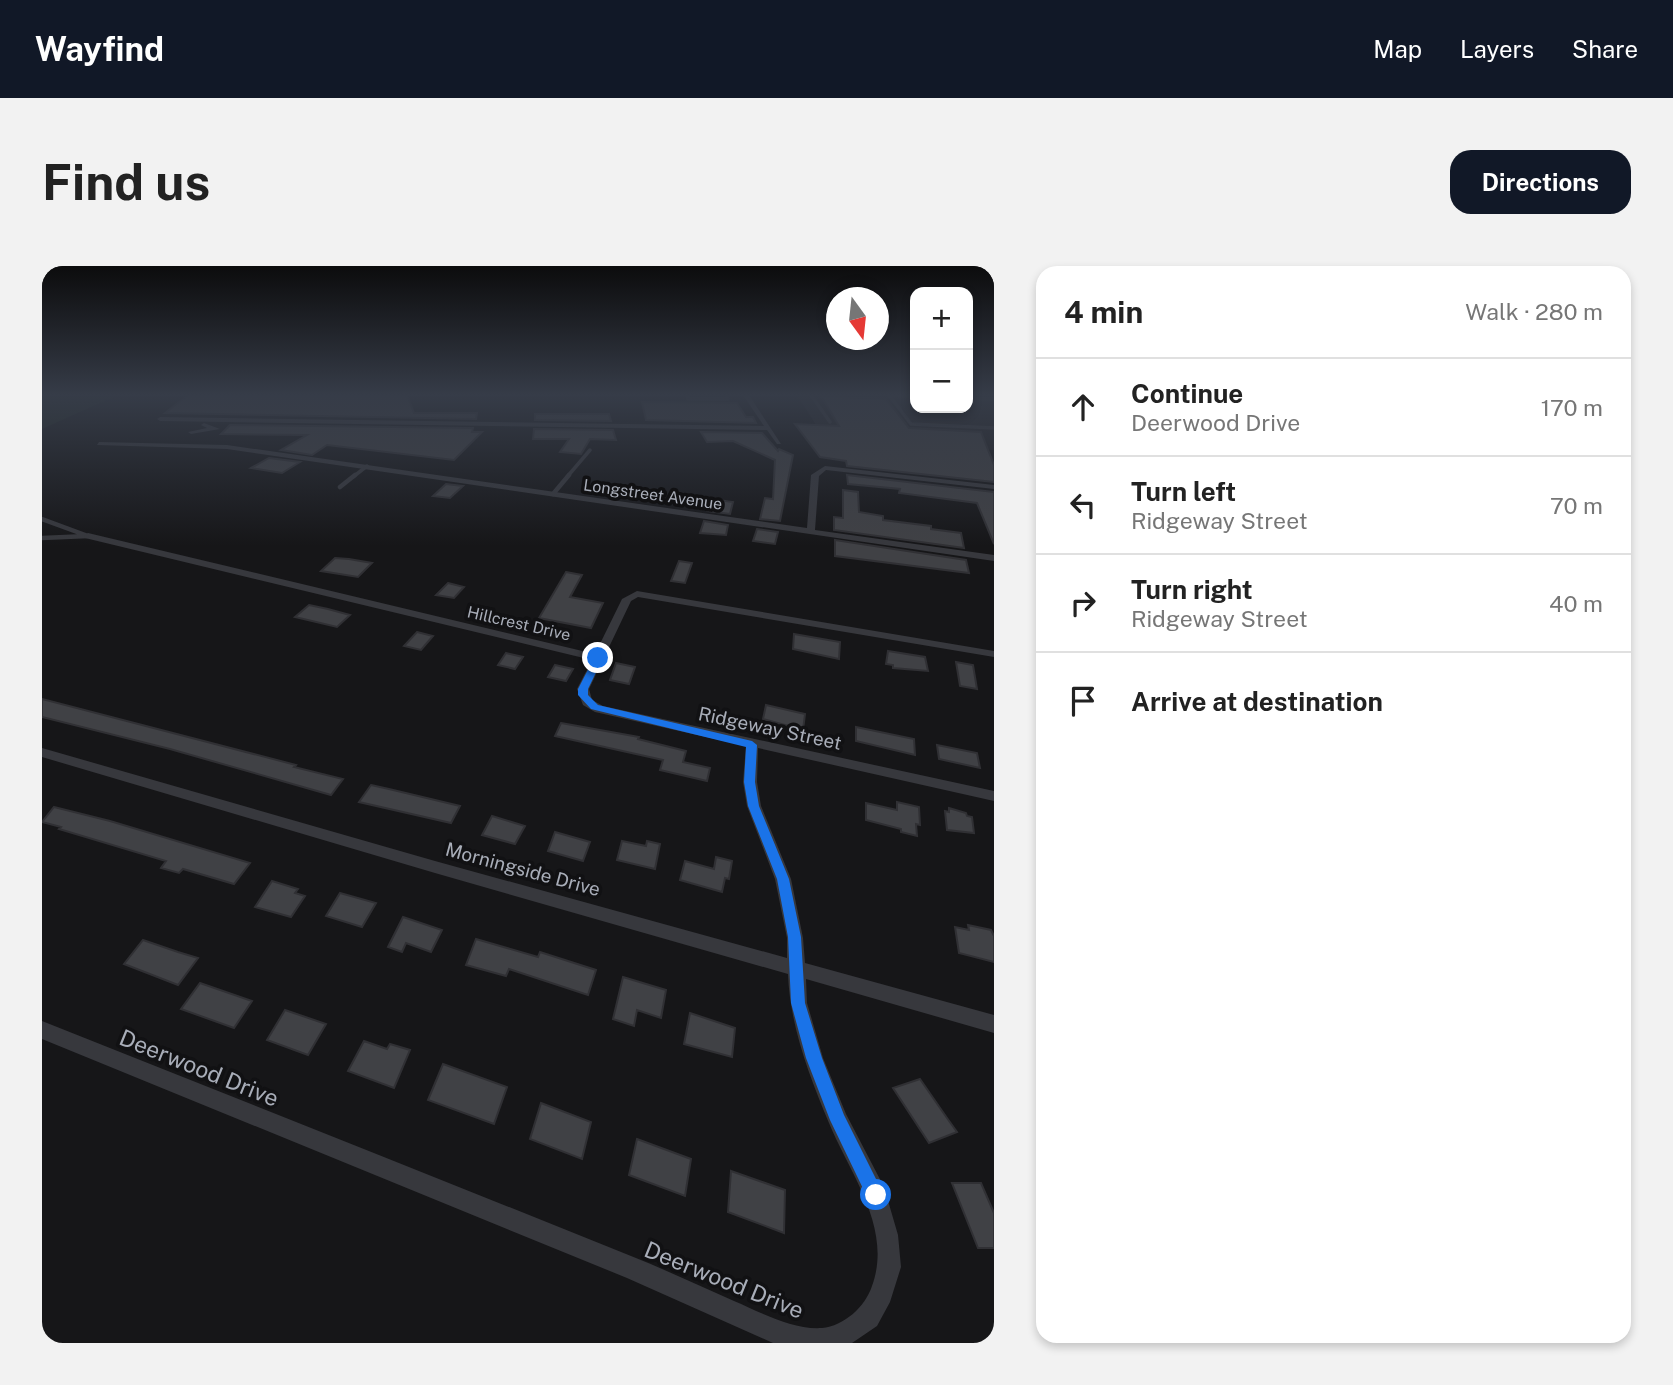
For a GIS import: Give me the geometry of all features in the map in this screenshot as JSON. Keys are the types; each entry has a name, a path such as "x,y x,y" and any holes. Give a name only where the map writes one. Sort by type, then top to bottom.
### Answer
{"street":[{"name":"Longstreet Avenue","path":"197,445 367,466 994,558"},
{"path":"811,530 815,475 825,468 994,487"},
{"name":"Hillcrest Drive","path":"88,537 598,658"},
{"path":"598,658 626,599 637,594 994,654"},
{"name":"Ridgeway Street","path":"598,658 583,689 583,695 594,707 752,745 994,796"},
{"name":"Deerwood Drive","path":"42,1030 634,1269 781,1334 821,1340 847,1333 868,1317 882,1294 889,1267 887,1235 876,1195 838,1120 814,1058 798,1003 798,969 783,879 754,806 750,782 752,745"},
{"name":"Morningside Drive","path":"42,752 994,1024"}],"lane":[{"path":"552,494 590,450"},
{"path":"340,487 367,466"},
{"path":"42,519 88,537"},
{"path":"42,538 88,537"}],"shaded area":[{"path":"829,445 994,445 994,450 830,447"}],"building":[{"path":"289,445 327,445 312,455 281,450"},
{"path":"329,445 469,445 454,460"},
{"path":"565,445 586,445 581,454 560,452"},
{"path":"742,445 773,445 778,451 779,449 793,455 780,521 760,519 765,498 773,499 775,460"},
{"path":"811,445 986,445 994,465 994,482 847,466 846,461 820,457"},
{"path":"269,458 300,462 282,473 251,468"},
{"path":"847,475 994,492 994,544 977,503 899,493 900,489 848,484"},
{"path":"446,484 463,486 450,498 433,496"},
{"path":"843,490 858,492 859,512 883,516 883,520 961,533 964,548 834,530 834,517 843,518"},
{"path":"711,499 733,502 730,514 707,511"},
{"path":"704,521 728,525 726,535 700,533"},
{"path":"757,529 778,532 775,544 753,541"},
{"path":"835,540 966,560 969,573 835,556"},
{"path":"335,558 372,563 358,577 321,571"},
{"path":"679,561 692,563 685,583 671,581"},
{"path":"566,572 582,575 570,597 603,603 591,628 539,618"},
{"path":"448,583 464,587 454,598 436,595"},
{"path":"309,605 350,615 337,627 295,617"},
{"path":"417,632 433,636 421,650 404,646"},
{"path":"794,634 840,642 839,659 793,649"},
{"path":"888,651 925,657 928,671 893,668 893,665 886,664"},
{"path":"506,653 523,657 515,669 498,665"},
{"path":"956,662 973,665 977,689 960,686"},
{"path":"616,663 635,667 629,684 610,680"},
{"path":"555,665 573,669 566,681 548,677"},
{"path":"42,699 343,779 331,795 170,749 42,717"},
{"path":"766,705 805,714 803,730 763,719"},
{"path":"561,723 639,737 638,739 686,751 683,762 710,768 707,781 660,770 663,760 555,736"},
{"path":"856,727 914,739 915,755 856,741"},
{"path":"937,745 977,753 980,768 939,759"},
{"path":"371,785 460,806 451,823 359,802"},
{"path":"897,802 919,807 920,825 916,824 917,836 866,820 866,803 897,810"},
{"path":"54,807 250,863 234,884 183,869 179,873 161,868 166,861 42,822"},
{"path":"949,808 972,817 974,833 947,830 945,811 949,812"},
{"path":"492,816 525,826 515,844 482,835"},
{"path":"555,832 590,842 583,861 548,851"},
{"path":"622,841 646,846 647,841 660,844 655,869 617,860"},
{"path":"716,857 732,861 729,879 725,878 722,892 680,880 685,861 714,869"},
{"path":"272,881 298,889 295,893 305,896 291,917 255,907"},
{"path":"340,893 376,903 362,927 326,916"},
{"path":"403,917 442,930 431,952 406,943 402,952 388,947"},
{"path":"968,925 991,930 994,936 994,962 959,953 955,927 969,930"},
{"path":"476,939 538,957 540,952 596,970 588,995 509,969 506,976 466,965"},
{"path":"143,940 198,958 178,985 124,964"},
{"path":"623,977 666,990 661,1018 637,1010 634,1026 613,1019"},
{"path":"200,983 252,1001 234,1028 181,1009"},
{"path":"285,1010 326,1024 308,1055 267,1040"},
{"path":"690,1013 735,1028 732,1057 684,1044"},
{"path":"364,1041 387,1049 390,1044 410,1050 394,1088 348,1071"},
{"path":"443,1064 507,1087 494,1124 428,1100"},
{"path":"920,1079 957,1132 929,1143 893,1088"},
{"path":"541,1103 591,1122 582,1159 530,1139"},
{"path":"637,1139 691,1159 685,1196 629,1175"},
{"path":"731,1171 785,1190 784,1233 728,1212"},
{"path":"952,1183 981,1183 994,1213 994,1248 978,1248"}],"route":[{"path":"598,658 583,689 587,702 594,707 752,745 750,782 754,806 783,879 798,969 798,1003 814,1058 838,1120 876,1195"}]}
